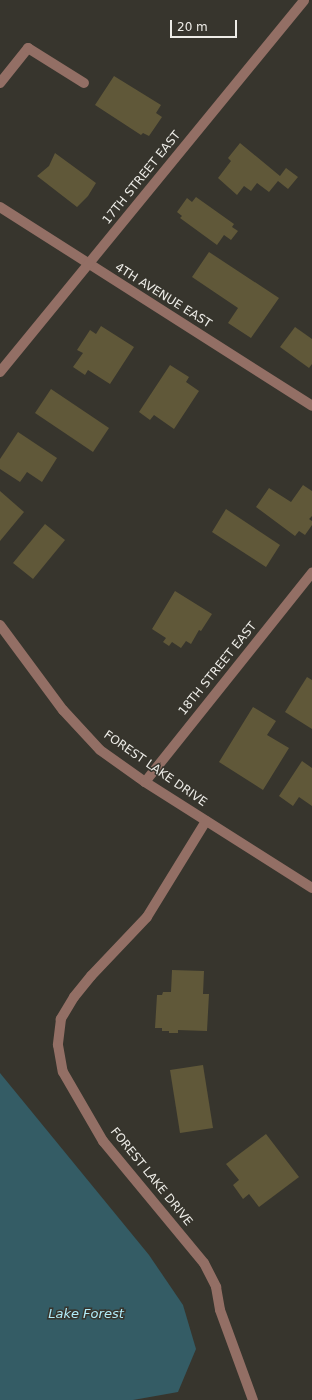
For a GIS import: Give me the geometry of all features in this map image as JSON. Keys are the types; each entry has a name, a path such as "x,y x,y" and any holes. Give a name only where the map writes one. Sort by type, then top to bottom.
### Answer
{"street":[{"name":"17TH STREET EAST","path":"0,372 304,0"},
{"path":"0,83 28,48 84,83"},
{"name":"4TH AVENUE EAST","path":"0,207 312,406"},
{"name":"18TH STREET EAST","path":"145,782 312,573"},
{"name":"FOREST LAKE DRIVE","path":"0,625 63,710 100,750 145,782 312,888"},
{"name":"FOREST LAKE DRIVE","path":"206,821 147,917 91,976 74,997 61,1019 58,1046 64,1072 104,1141 204,1263 216,1287 220,1310 253,1400"}],"water":[{"name":"Lake Forest","path":"0,1073 149,1255 183,1305 196,1349 178,1392 133,1400 0,1400"}],"building":[{"path":"114,76 161,105 156,113 162,117 149,136 143,133 141,135 95,105"},
{"path":"240,143 280,176 286,168 298,177 288,189 278,181 269,192 257,183 251,191 244,186 237,195 218,178 231,161 228,158"},
{"path":"55,153 96,183 88,196 77,207 37,176 49,166"},
{"path":"196,197 234,224 232,227 238,231 231,240 224,235 217,245 180,218 182,216 177,212 187,198 192,202"},
{"path":"209,252 279,298 251,338 228,323 238,308 192,277"},
{"path":"101,326 134,347 110,384 88,370 85,375 73,367 83,353 77,350 90,330 96,334"},
{"path":"295,327 312,339 312,364 309,368 280,347"},
{"path":"170,365 189,377 186,382 199,391 174,429 154,415 150,420 139,412"},
{"path":"51,389 109,428 93,452 35,413"},
{"path":"18,432 57,458 42,482 27,472 20,482 0,469 0,459"},
{"path":"303,485 312,491 312,516 309,519 312,521 312,525 305,535 299,531 295,536 256,507 269,488 291,502"},
{"path":"0,491 24,512 0,541"},
{"path":"226,509 280,545 266,567 212,532"},
{"path":"45,524 65,540 33,579 13,563"},
{"path":"175,591 212,614 201,631 199,630 191,644 186,641 181,648 172,642 169,646 163,642 166,638 152,629"},
{"path":"307,677 312,680 312,729 285,712"},
{"path":"253,707 276,721 267,735 289,748 263,790 219,762"},
{"path":"302,761 312,768 312,806 299,797 293,806 279,796"},
{"path":"172,970 204,971 203,994 209,994 207,1031 178,1030 178,1033 169,1033 169,1031 162,1031 162,1028 155,1028 157,995 162,995 163,992 171,992"},
{"path":"203,1065 213,1128 180,1133 170,1070"},
{"path":"266,1134 299,1177 259,1207 249,1194 243,1199 233,1185 239,1180 226,1164"}]}
